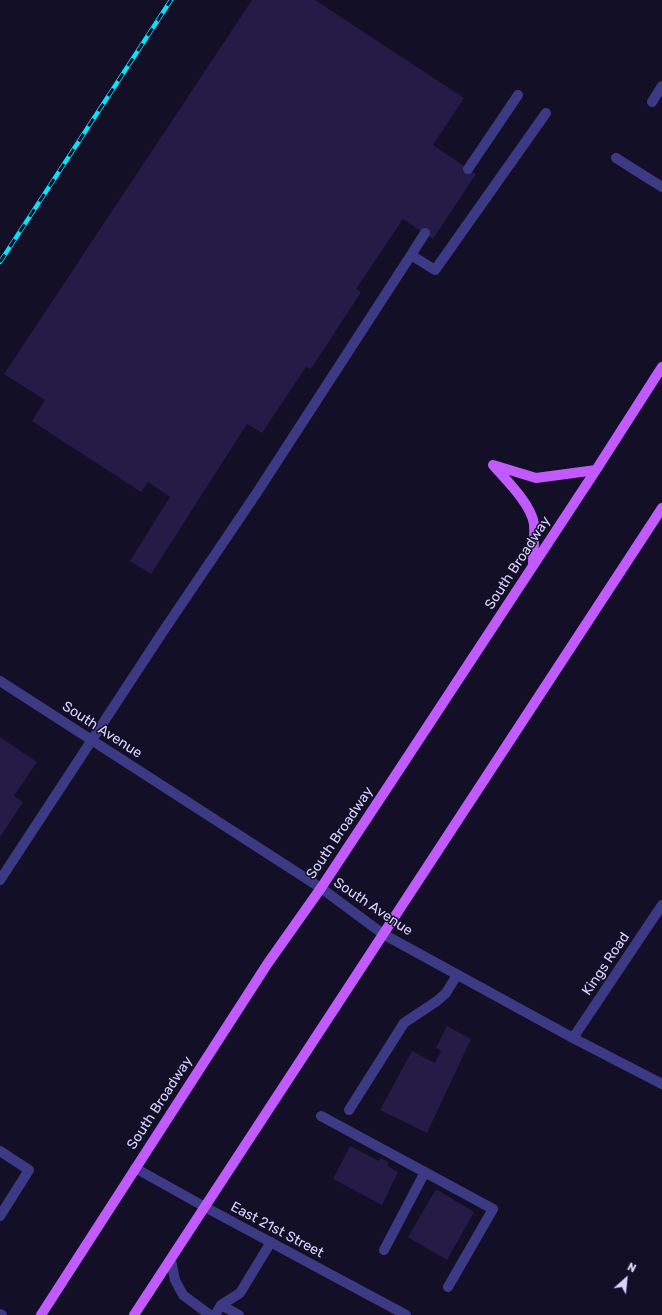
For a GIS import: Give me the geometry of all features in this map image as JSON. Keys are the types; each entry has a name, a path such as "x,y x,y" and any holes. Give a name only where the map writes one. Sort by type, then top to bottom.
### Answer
{"main road":[{"name":"South Broadway","path":"40,1315 268,963 321,888 662,367"},
{"path":"533,566 534,523 520,495 493,465 536,478 596,470"},
{"path":"134,1315 662,508"}],"street":[{"path":"652,102 662,86"},
{"path":"468,169 518,95"},
{"path":"410,255 435,270 546,113"},
{"path":"616,158 662,187"},
{"path":"0,880 256,494 425,234"},
{"name":"South Avenue","path":"0,681 321,888 383,934 573,1038 662,1084"},
{"name":"Kings Road","path":"573,1038 662,905"},
{"path":"350,1110 404,1023 437,1001 446,992 457,975"},
{"path":"321,1116 493,1209 448,1287"},
{"path":"0,1151 29,1170 0,1216"},
{"name":"East 21st Street","path":"135,1168 271,1242 394,1312 406,1315"},
{"path":"384,1250 425,1172"},
{"path":"215,1315 221,1305 240,1294 271,1242"},
{"path":"171,1260 175,1280 183,1296 210,1315"},
{"path":"221,1305 239,1315"}],"building":[{"path":"252,0 315,0 464,98 433,145 476,174 433,239 403,219 356,289 361,292 311,369 306,367 262,433 247,424 151,574 130,561 170,497 148,482 141,492 32,421 45,400 4,374"},
{"path":"0,737 37,762 14,796 23,802 0,837"},
{"path":"447,1026 471,1039 427,1133 380,1110 412,1051 435,1063 441,1051 436,1048"},
{"path":"350,1146 379,1161 381,1158 389,1162 387,1166 398,1172 382,1205 333,1179"},
{"path":"436,1189 474,1212 447,1260 408,1237"}],"railway":[{"path":"0,262 171,0"}]}
